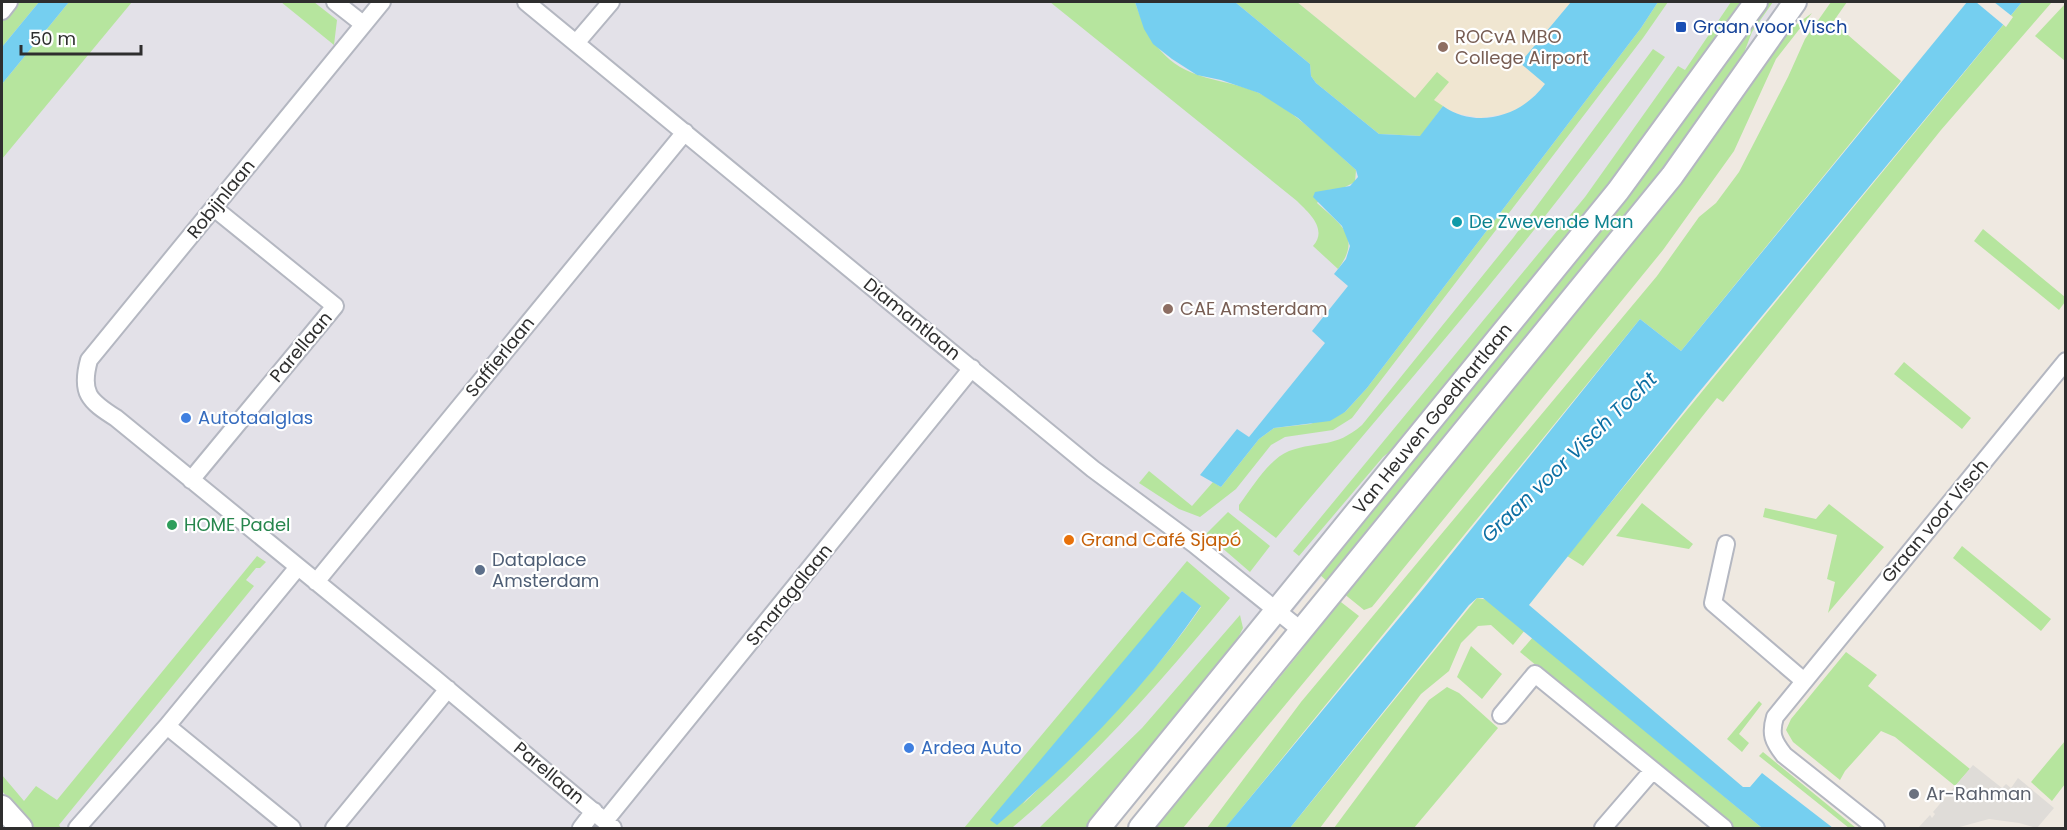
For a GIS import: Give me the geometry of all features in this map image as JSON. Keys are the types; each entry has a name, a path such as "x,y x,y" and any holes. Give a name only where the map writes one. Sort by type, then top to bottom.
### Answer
{"main road":[{"name":"Van Heuven Goedhartlaan","path":"1099,828 1618,191 1756,2"},
{"name":"Van Heuven Goedhartlaan","path":"1140,828 1672,176 1795,2"},
{"path":"2,807 21,828"}],"street":[{"path":"2,11 9,2"},
{"path":"335,2 363,24"},
{"name":"Robijnlaan","path":"84,377 89,360 382,2"},
{"name":"Diamantlaan","path":"526,2 1093,469 1194,544 1302,631"},
{"path":"576,43 611,2"},
{"name":"Saffierlaan","path":"316,582 685,132"},
{"name":"Parellaan","path":"191,480 335,306 214,208"},
{"name":"Graan voor Visch","path":"1876,828 1784,754 1774,743 1771,731 1776,717 2066,361"},
{"name":"Smaragdlaan","path":"604,820 972,369"},
{"name":"Parellaan","path":"84,377 89,397 94,405 116,418 448,689 604,820"},
{"path":"1726,544 1713,603 1804,681"},
{"path":"77,828 167,726 298,567"},
{"path":"1501,715 1535,674 1724,828"},
{"path":"334,828 448,689"},
{"path":"167,726 292,828"},
{"path":"1603,828 1653,771"},
{"name":"Parellaan","path":"581,828 604,820"}],"shaded area":[{"path":"2,2 1787,2 1728,83 1115,828 24,828 2,803"},
{"name":"ROCvA MBO College Airport","path":"1297,2 1571,2 1547,31 1545,84 1525,105 1510,113 1481,118 1459,114 1415,98"},
{"path":"1973,765 2002,788 2006,784 2011,788 2018,778 2054,808 2037,828 1989,819 1956,828 1918,828 1930,815 1932,818 1935,814 1933,812"}],"green space":[{"path":"18,2 39,2 2,47 2,22"},
{"path":"69,2 132,2 2,159 2,84"},
{"path":"281,2 314,2 337,20 334,45"},
{"path":"1050,2 1135,2 1150,36 1165,55 1175,63 1185,70 1252,90 1273,101 1310,128 1356,170 1355,182 1341,189 1327,190 1317,203 1346,232 1348,248 1338,269 1313,246 1319,233 1318,227 1297,201"},
{"path":"1235,2 1297,2 1415,98 1437,72 1449,82 1434,100 1443,106 1421,136 1379,134 1316,83 1311,76 1310,64"},
{"path":"1658,2 1668,2 1643,38 1352,418 1333,430 1285,437 1271,445 1236,489 1200,517 1179,509 1139,483 1149,471 1192,506 1213,482 1221,487 1259,439 1274,428 1310,424 1345,412 1367,388 1641,28"},
{"path":"1731,2 1743,2 1651,139 1415,431 1383,457 1299,556 1293,551 1585,197 1678,66 1685,70"},
{"path":"1767,2 1773,2 1752,32 1737,71 1663,175 1329,583 1319,574 1643,172 1707,88"},
{"path":"1831,2 1847,2 1833,22 1901,81 1681,351 1640,319 1227,826 1207,828 1301,702 1657,276 1699,217 1716,203 1739,172 1805,39"},
{"path":"2022,2 2052,2 1941,130 1723,402 1717,398 1583,566 1567,556"},
{"path":"2065,4 2065,61 2035,36"},
{"path":"1812,13 1776,59 1734,151 1663,250 1372,607 1364,610 1343,593 1782,35"},
{"path":"1653,49 1665,57 1573,181 1476,302 1276,538 1239,510 1239,505 1261,475 1282,455 1289,451 1343,438 1362,425 1513,238"},
{"path":"1983,229 2065,297 2065,302 2059,310 1974,241"},
{"path":"1904,362 1971,418 1962,429 1894,374"},
{"path":"1642,503 1693,544 1689,549 1616,536"},
{"path":"1829,504 1884,547 1828,613 1835,582 1827,579 1837,535 1763,517 1765,508 1816,519"},
{"path":"1228,512 1270,546 1250,572 1206,534"},
{"path":"1962,546 2051,619 2041,631 1953,558"},
{"path":"257,556 266,562 260,568 256,568 246,580 254,586 59,825 61,828 35,828 2,791 2,775 24,801 36,786 57,800"},
{"path":"1187,561 1230,598 1126,718 1070,775 1012,828 964,828","holes":["1182,591 1201,607 1139,686 1023,804"]},
{"path":"1477,598 1489,600 1525,630 1513,645 1491,625 1478,626 1461,643 1449,671 1421,694 1320,828 1290,828"},
{"path":"1337,599 1359,616 1183,828 1156,828 1302,650"},
{"path":"1240,615 1243,628 1232,650 1087,828 1039,828 1142,728"},
{"path":"1533,637 1762,828 1732,828 1520,652"},
{"path":"1471,646 1502,674 1482,699 1457,677"},
{"path":"1846,652 1877,675 1868,686 1970,769 1955,786 1895,737 1881,731 1845,771 1840,780 1793,742 1786,730 1791,719"},
{"path":"1447,687 1459,693 1498,728 1414,828 1334,828 1429,700"},
{"path":"1759,701 1762,704 1739,734 1749,743 1742,752 1727,739"},
{"path":"2065,741 2065,784 2052,801 2031,782"},
{"path":"1763,752 1856,828 1849,828 1759,756"}],"water":[{"path":"39,2 69,2 2,84 2,47"},
{"path":"1135,2 1235,2 1310,64 1311,76 1316,83 1379,134 1420,136 1443,106 1456,113 1484,118 1512,111 1535,95 1545,84 1520,63 1571,2 1658,2 1641,28 1367,388 1345,412 1330,421 1274,428 1259,439 1221,487 1200,475 1237,429 1249,437 1325,343 1312,331 1348,286 1334,274 1346,259 1350,246 1342,226 1313,197 1315,192 1350,186 1358,177 1356,170 1298,118 1259,93 1221,80 1197,75 1172,59 1153,44 1144,29"},
{"name":"Graan voor Visch Tocht","path":"1967,2 2022,2 1695,397 1529,605 1743,787 1750,787 1762,773 1833,828 1762,828 1483,598 1477,598 1290,828 1225,828 1424,588 1640,319 1681,351"},
{"path":"1182,591 1201,606 1132,695 1025,801 997,825 990,820"}],"pier":[{"path":"1976,2 1994,2 2013,17 2006,27"}],"place":[{"name":"Graan voor Visch","path":"1681,27"},
{"name":"ROCvA MBO College Airport","path":"1443,47"},
{"name":"De Zwevende Man","path":"1457,222"},
{"name":"CAE Amsterdam","path":"1168,309"},
{"name":"Autotaalglas","path":"186,418"},
{"name":"HOME Padel","path":"172,525"},
{"name":"Grand Café Sjapó","path":"1069,540"},
{"name":"Dataplace Amsterdam","path":"480,570"},
{"name":"Ardea Auto","path":"909,748"},
{"name":"Ar-Rahman","path":"1914,794"}]}
